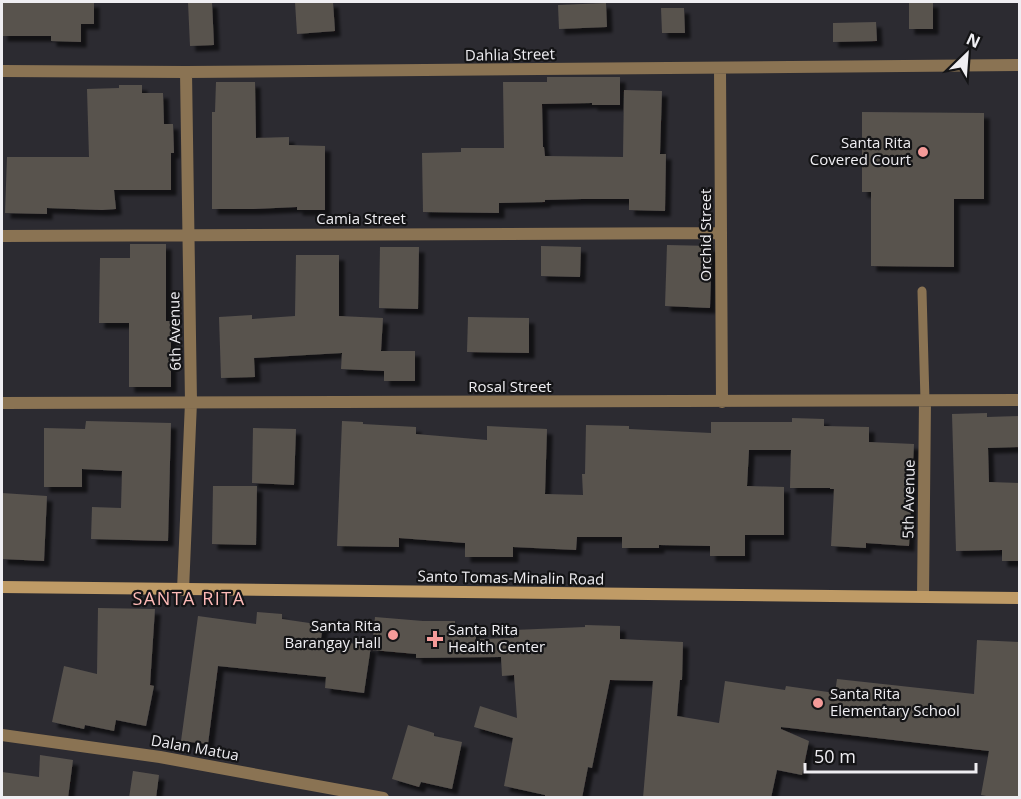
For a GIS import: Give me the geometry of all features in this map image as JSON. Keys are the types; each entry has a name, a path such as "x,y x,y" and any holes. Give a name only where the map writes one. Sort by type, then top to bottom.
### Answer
{"main road":[{"name":"Santo Tomas-Minalin Road","path":"2,587 1020,598"}],"street":[{"name":"Dahlia Street","path":"2,71 186,72 1020,65"},
{"name":"Orchid Street","path":"720,68 722,402"},
{"name":"6th Avenue","path":"183,590 191,402 186,72"},
{"name":"Camia Street","path":"2,236 721,233"},
{"name":"Rosal Street","path":"2,403 1020,400"},
{"name":"5th Avenue","path":"923,597 925,401"},
{"name":"Dalan Matua","path":"2,735 160,757 383,798"}],"lane":[{"path":"922,291 925,401"}],"building":[{"path":"2,2 94,2 94,24 81,24 81,42 51,41 51,36 2,36"},
{"path":"188,2 212,2 214,45 190,46"},
{"path":"295,2 333,2 335,31 297,34"},
{"path":"909,2 933,2 933,29 909,29"},
{"path":"606,3 607,27 559,29 558,5"},
{"path":"661,8 684,8 685,33 662,33"},
{"path":"876,22 877,41 833,42 833,23"},
{"path":"547,77 620,77 620,105 542,104 545,156 623,157 624,90 662,91 660,154 666,154 665,211 629,210 629,199 582,199 499,203 499,213 423,212 422,153 461,152 461,148 504,148 503,82 547,82"},
{"path":"216,82 255,82 256,138 289,137 289,145 325,146 325,210 297,210 297,207 212,209 212,112 215,112"},
{"path":"119,85 142,85 142,93 163,93 164,124 173,124 174,153 171,153 171,190 114,190 116,209 47,208 47,214 5,213 7,157 89,157 87,89 119,88"},
{"name":"Santa Rita Covered Court","path":"862,112 984,113 984,199 954,199 954,267 871,266 871,192 862,192"},
{"path":"130,244 166,244 166,321 171,321 171,387 129,387 129,323 99,323 100,258 130,258"},
{"path":"667,245 712,246 710,308 665,306"},
{"path":"541,246 581,247 580,277 541,276"},
{"path":"380,247 419,247 418,309 379,308"},
{"path":"296,255 339,255 339,316 383,318 381,351 415,351 415,381 384,381 384,371 341,369 342,353 254,358 255,377 221,378 219,317 252,315 252,319 295,316"},
{"path":"468,317 529,318 529,353 467,352"},
{"path":"987,413 987,417 1020,416 1020,447 988,448 989,482 1020,483 1020,561 1002,561 1002,550 956,551 952,414"},
{"path":"792,418 824,419 824,426 869,427 869,442 914,444 909,546 866,543 866,548 831,546 834,489 790,488 791,450 749,450 747,486 784,487 784,535 745,535 745,556 710,556 710,546 659,545 659,548 622,548 622,537 577,537 576,550 513,547 513,557 465,557 465,543 399,538 399,547 337,546 342,421 416,427 416,434 487,440 487,426 547,429 545,494 583,495 582,474 585,474 586,425 711,433 711,422 792,422"},
{"path":"86,421 171,423 168,541 91,539 92,507 121,508 122,471 82,469 82,487 44,487 44,428 85,429"},
{"path":"253,428 296,429 294,485 252,483"},
{"path":"213,486 257,486 256,545 212,544"},
{"path":"2,493 47,496 44,561 2,559"},
{"path":"98,608 155,609 150,685 154,686 146,726 116,720 114,731 85,725 84,729 52,722 64,666 97,674"},
{"path":"257,612 282,614 282,619 323,625 321,639 371,646 364,693 325,688 326,677 218,666 208,744 181,741 198,616 256,624"},
{"path":"375,617 455,621 455,629 476,629 476,639 514,638 514,630 585,627 585,625 620,626 620,639 683,642 682,680 680,680 677,716 719,723 725,681 785,690 786,686 835,693 837,679 974,694 977,640 1020,642 1020,798 981,795 989,751 781,727 809,741 802,775 777,770 771,798 643,798 653,681 610,680 592,768 588,767 582,798 545,798 545,795 504,786 513,738 474,727 480,706 517,718 514,675 502,676 501,657 416,658 416,654 372,650"},
{"path":"408,725 434,733 434,736 462,742 452,789 421,782 419,787 392,779"},
{"path":"40,755 73,760 68,798 2,798 2,772 39,777"},
{"path":"133,771 159,775 156,798 129,798"}],"place":[{"name":"Santa Rita Covered Court","path":"923,152"},
{"name":"Santa Rita Barangay Hall","path":"393,635"},
{"name":"Santa Rita Health Center","path":"435,639"},
{"name":"Santa Rita Elementary School","path":"818,703"}],"district":[{"name":"SANTA RITA","path":"189,599"}]}
